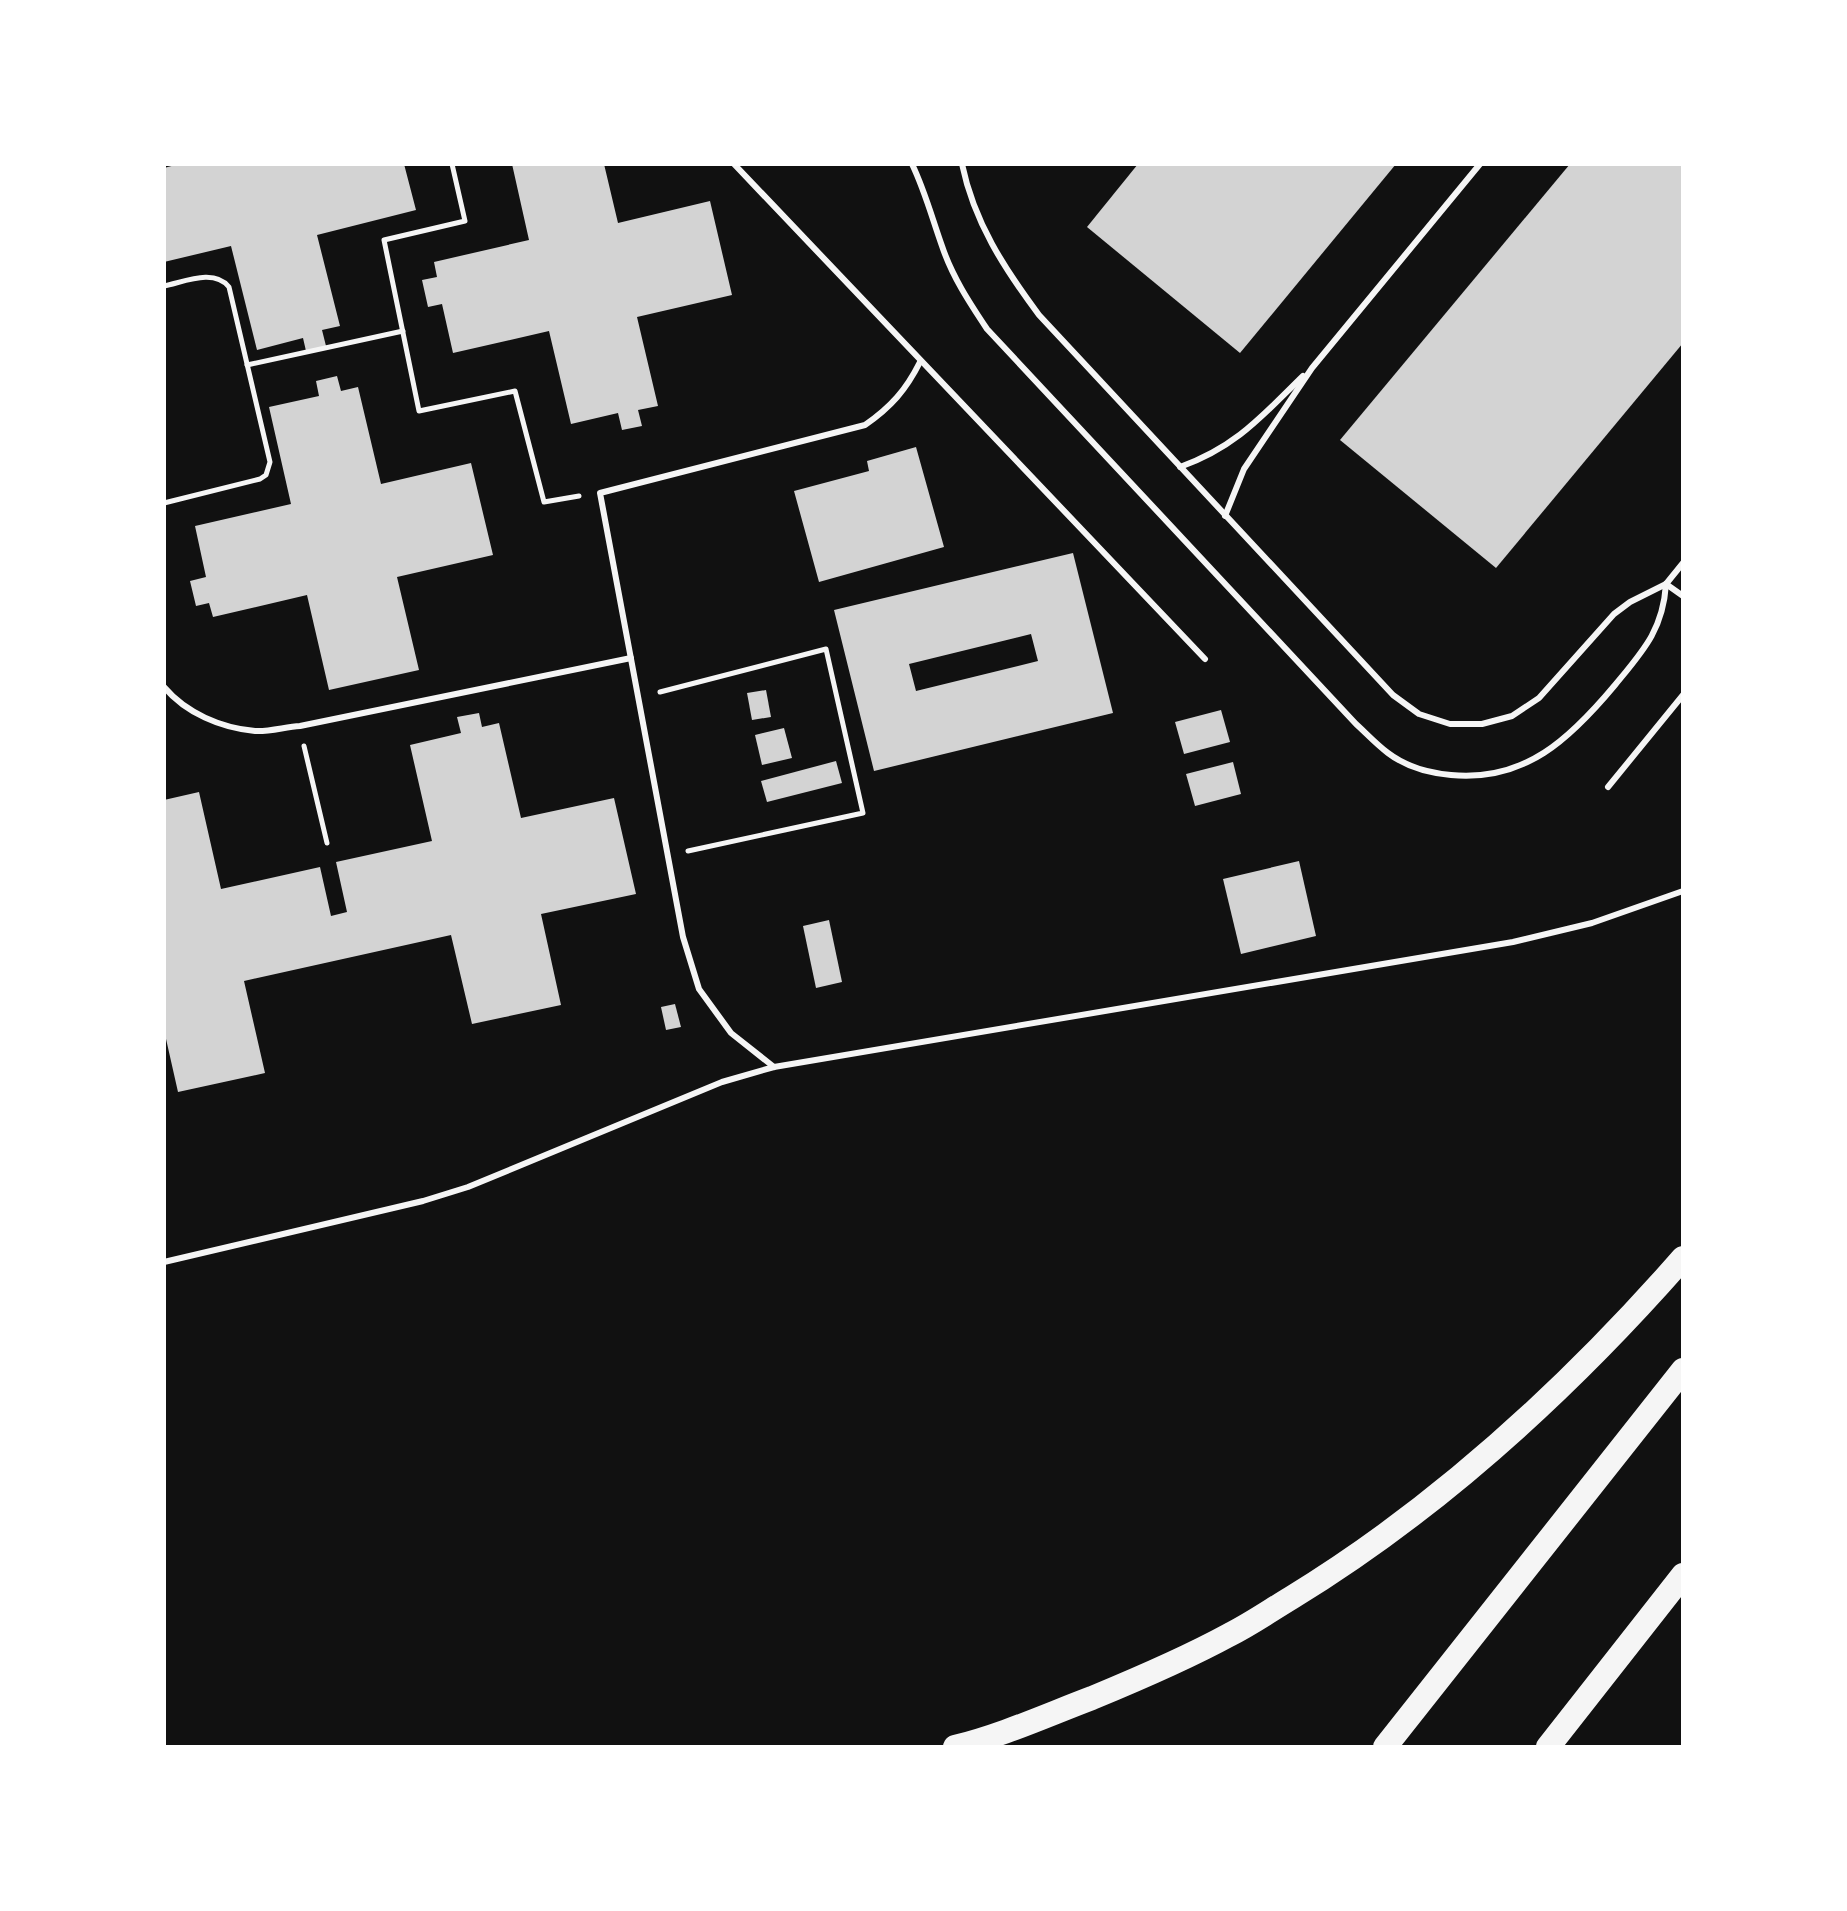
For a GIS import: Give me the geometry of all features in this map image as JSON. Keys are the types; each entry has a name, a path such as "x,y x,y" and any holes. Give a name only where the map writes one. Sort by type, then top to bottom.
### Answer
{"highway":[{"path":"955,1747 1049,1715 1147,1675 1232,1634 1324,1578 1387,1535 1460,1478 1540,1409 1683,1258"},
{"path":"1385,1747 1683,1370"},
{"path":"1548,1747 1683,1575"}],"lane":[{"path":"734,164 1205,659"},
{"path":"912,164 927,195 962,291 987,329 1356,724 1389,754 1431,773 1476,777 1521,767 1559,743 1592,712 1638,657 1659,625 1666,584"},
{"path":"962,164 969,195 988,238 1039,315 1393,695 1419,714 1450,724 1482,724 1512,716 1539,698 1614,614 1666,584 1683,563"},
{"path":"1225,516 1244,469 1312,368 1480,164"},
{"path":"774,1067 731,1033 699,989 683,937 600,493 865,425 889,409 908,387 920,362"},
{"path":"1180,467 1226,447 1246,432 1312,368"},
{"path":"1666,584 1683,596"},
{"path":"164,687 175,700 213,723 256,731 300,726 631,658"},
{"path":"1608,787 1683,695"},
{"path":"164,1262 423,1201 468,1187 722,1082 774,1067 1513,942 1592,923 1683,891"}],"path":[{"path":"452,164 465,221 384,240 419,411 515,391 544,502 600,493"},
{"path":"164,286 210,277 224,281 231,296 270,462 266,475 260,479 164,503"},
{"path":"247,365 403,331"},
{"path":"638,698 826,649 863,813 667,855"},
{"path":"300,726 327,843"}],"building":[{"path":"179,164 404,164 416,210 317,235 340,326 322,330 326,346 306,351 303,338 257,350 231,246 164,262 164,168"},
{"path":"512,164 604,164 618,223 710,201 732,295 637,317 658,406 638,410 642,426 622,430 618,413 571,424 549,331 453,353 442,304 428,307 422,280 437,277 434,262 529,240"},
{"path":"1138,164 1396,164 1240,353 1087,227"},
{"path":"1570,164 1683,164 1683,343 1496,568 1340,440"},
{"path":"337,376 341,391 358,387 381,484 471,463 493,555 397,577 419,670 329,690 307,595 213,617 209,603 196,606 190,581 206,577 195,526 291,504 269,407 319,396 316,381"},
{"path":"916,447 944,547 819,582 794,491 869,471 867,461"},
{"path":"1073,553 1113,713 874,771 834,610","holes":["1031,634 1038,661 916,691 909,664"]},
{"path":"766,690 771,717 752,720 747,693"},
{"path":"1221,710 1230,742 1184,754 1175,722"},
{"path":"479,713 482,727 499,723 521,818 614,798 636,894 541,914 561,1005 472,1024 451,935 244,981 265,1073 178,1092 164,1030 164,800 199,792 221,889 320,867 331,916 347,912 336,862 432,841 410,745 461,733 457,717"},
{"path":"784,728 792,758 762,765 755,735"},
{"path":"836,761 842,783 767,802 761,781"},
{"path":"1233,762 1241,794 1195,806 1186,774"},
{"path":"1299,861 1316,936 1241,954 1223,879"},
{"path":"829,920 842,982 816,988 803,926"},
{"path":"675,1004 681,1027 666,1030 661,1007"}]}
